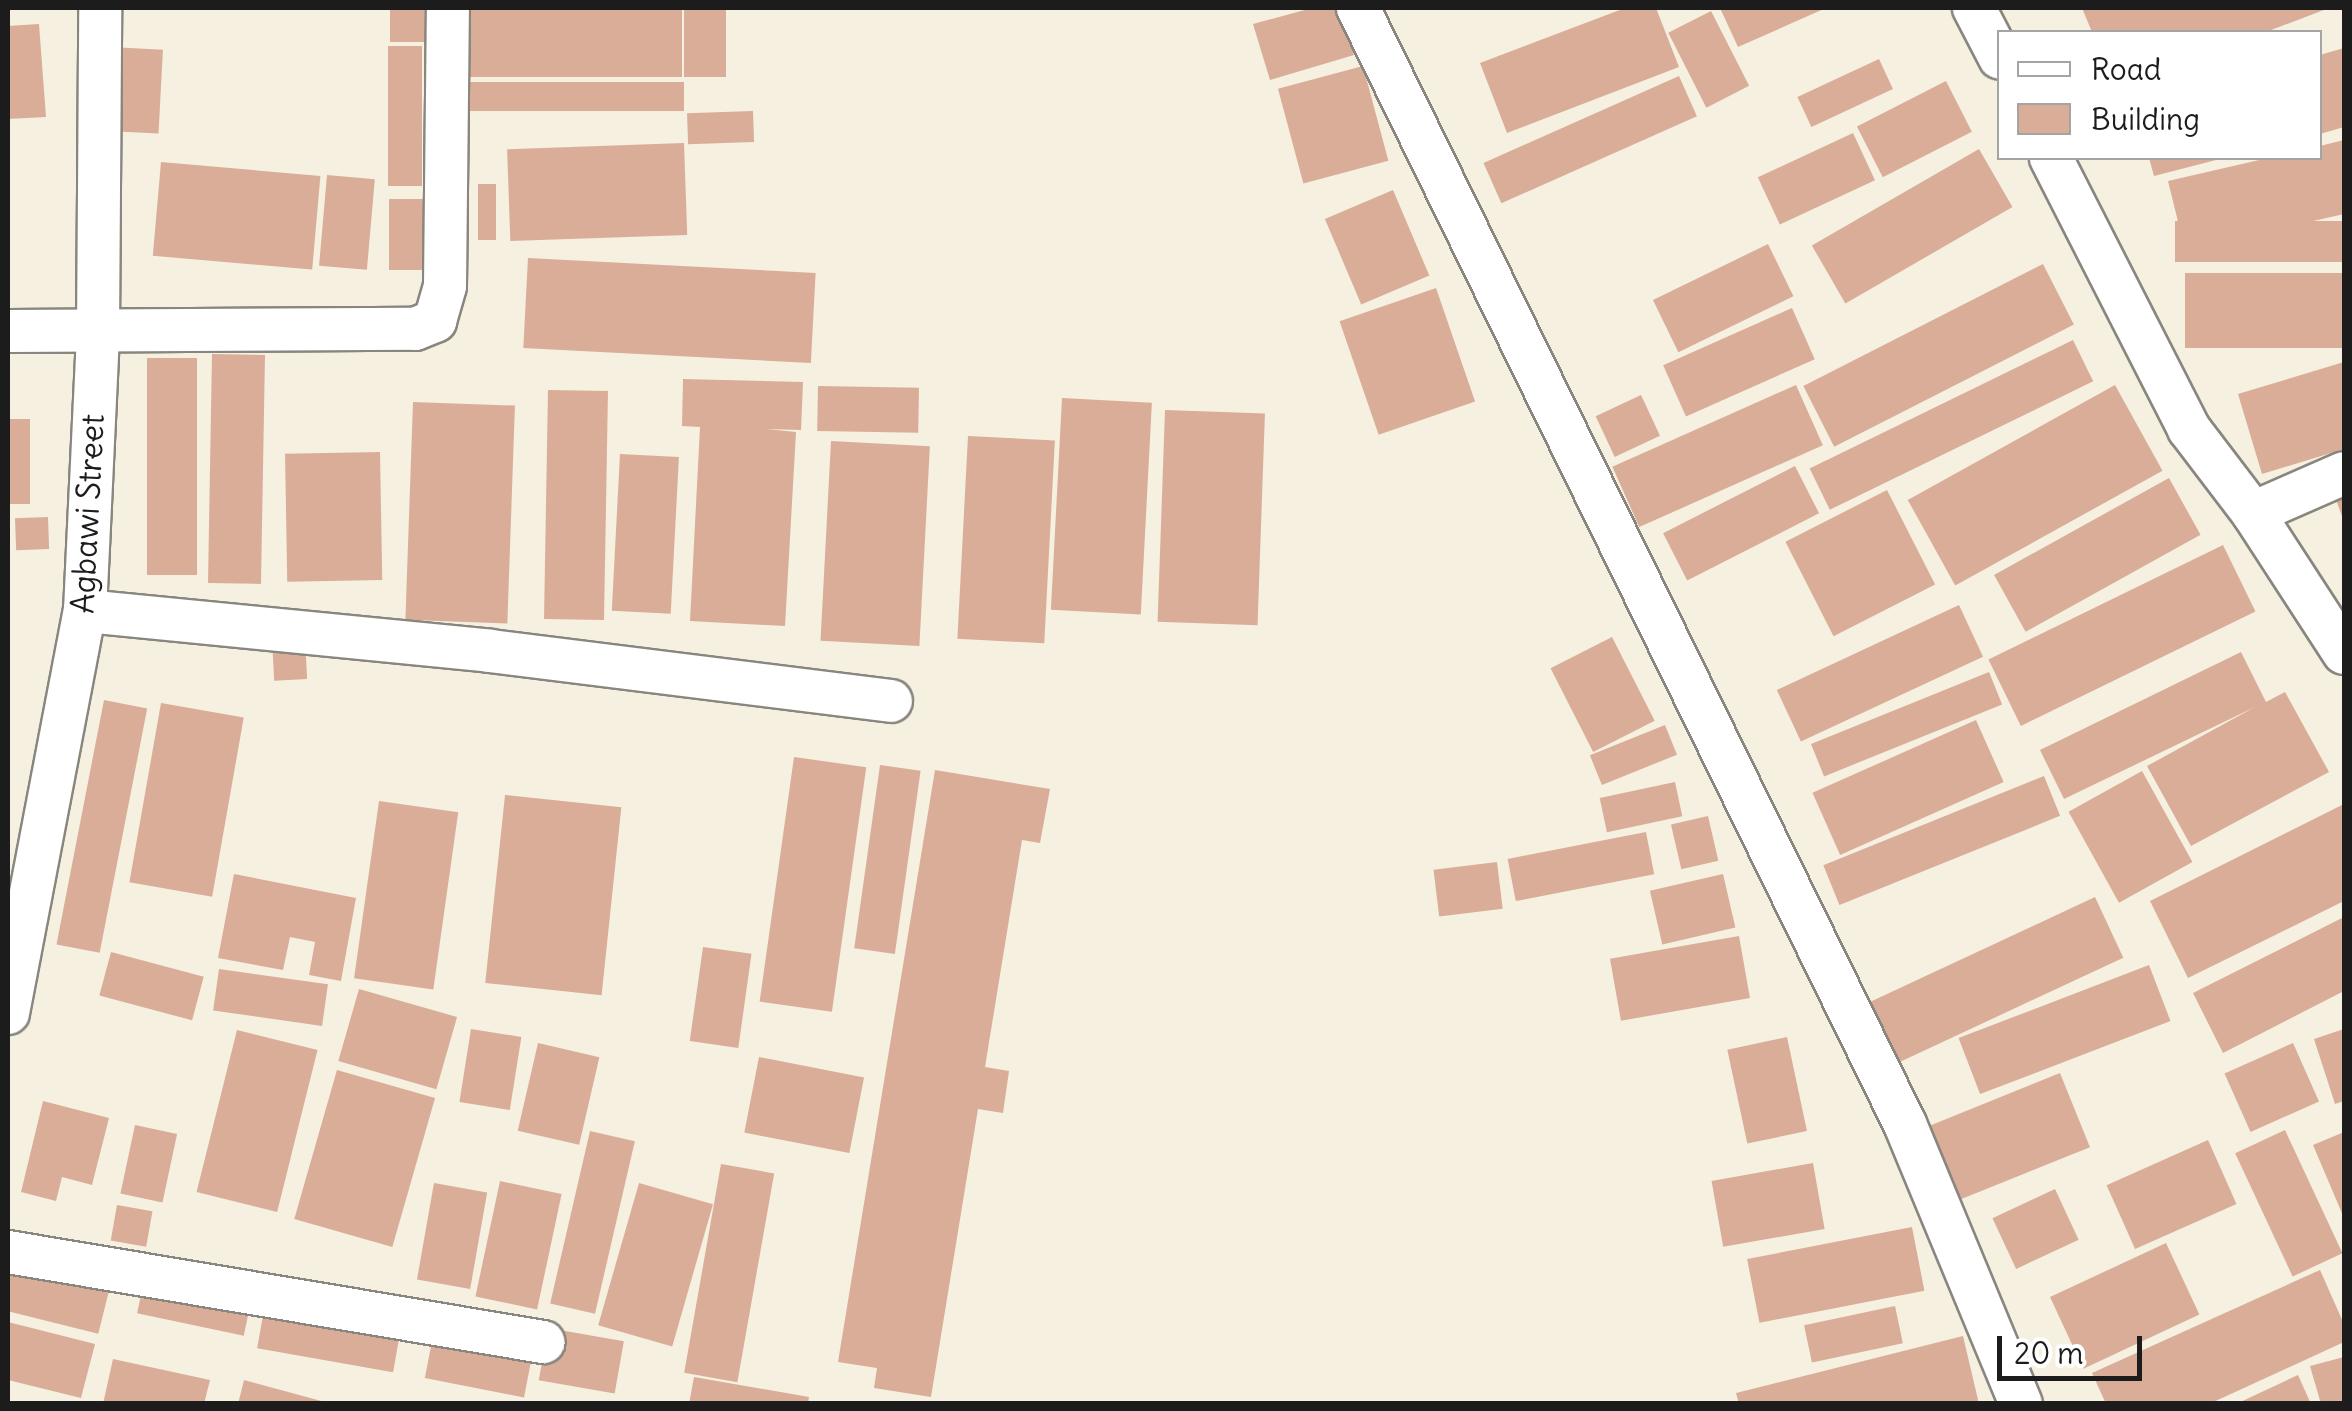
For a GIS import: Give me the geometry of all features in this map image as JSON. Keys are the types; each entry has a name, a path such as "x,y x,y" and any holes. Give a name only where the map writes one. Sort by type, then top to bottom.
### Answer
{"street":[{"name":"Agbawi Street","path":"8,1013 85,611 98,333 100,8"},
{"path":"8,332 414,329 435,322 445,286 448,8"},
{"path":"1358,8 1905,1124 2021,1404"},
{"path":"1974,8 1997,52"},
{"path":"2051,160 2190,429 2254,512 2344,653"},
{"path":"2254,512 2344,473"},
{"path":"85,611 490,651 891,701"},
{"path":"8,1252 544,1342"}],"building":[{"path":"390,8 430,8 430,42 390,42"},
{"path":"465,8 682,8 682,77 465,77"},
{"path":"684,8 726,8 726,77 684,77"},
{"path":"1312,8 1340,8 1354,55 1270,80 1253,24"},
{"path":"1625,8 1656,8 1679,67 1507,133 1480,63"},
{"path":"1720,8 1826,8 1738,47"},
{"path":"2082,8 2329,8 2271,30 2091,30"},
{"path":"1711,11 1749,86 1706,108 1668,33"},
{"path":"39,24 46,117 8,119 8,26"},
{"path":"388,46 422,46 422,186 388,186"},
{"path":"111,47 163,50 159,134 107,131"},
{"path":"2344,48 2344,127 2322,133 2322,54"},
{"path":"1879,59 1893,89 1811,127 1797,97"},
{"path":"1363,66 1388,161 1303,183 1278,89"},
{"path":"1679,76 1697,116 1501,203 1484,163"},
{"path":"1946,81 1972,132 1883,177 1857,126"},
{"path":"465,82 684,82 684,111 465,111"},
{"path":"753,111 754,142 688,144 687,113"},
{"path":"1853,133 1875,180 1780,225 1758,177"},
{"path":"2344,140 2344,214 2185,250 2168,181 2259,160 2322,160 2322,146"},
{"path":"684,143 687,235 510,241 507,149"},
{"path":"1979,149 2012,207 1845,304 1812,246"},
{"path":"2150,160 2216,160 2154,176"},
{"path":"161,162 320,176 312,270 153,256"},
{"path":"327,175 375,179 367,270 319,266"},
{"path":"478,184 496,184 496,240 478,240"},
{"path":"1393,190 1429,276 1361,305 1325,219"},
{"path":"389,199 423,199 423,270 389,270"},
{"path":"2175,221 2344,221 2344,262 2175,262"},
{"path":"1768,244 1793,296 1678,352 1653,300"},
{"path":"528,258 816,273 811,363 523,348"},
{"path":"2043,264 2074,325 1834,447 1803,386"},
{"path":"2185,273 2344,273 2344,348 2185,348"},
{"path":"1436,288 1475,401 1379,435 1340,321"},
{"path":"1792,308 1815,359 1686,417 1663,365"},
{"path":"2073,340 2093,381 1830,510 1810,468"},
{"path":"212,354 265,355 261,584 208,583"},
{"path":"147,358 197,358 197,575 147,575"},
{"path":"2344,362 2344,449 2262,474 2238,394"},
{"path":"683,379 803,382 801,430 766,429 796,432 785,626 690,621 700,427 682,426"},
{"path":"1796,385 1823,445 1639,527 1612,467"},
{"path":"2115,385 2163,471 1955,586 1908,500"},
{"path":"818,386 919,388 918,433 817,431"},
{"path":"548,390 608,391 604,620 544,619"},
{"path":"1641,395 1660,436 1615,457 1596,416"},
{"path":"1062,398 1152,403 1141,614 1051,610"},
{"path":"413,402 515,406 507,623 405,620"},
{"path":"1165,410 1265,413 1258,625 1158,622"},
{"path":"8,419 30,419 30,504 8,504"},
{"path":"968,436 1055,441 1044,643 957,639"},
{"path":"831,441 930,446 919,646 821,641"},
{"path":"380,452 382,580 287,582 285,454"},
{"path":"620,454 679,457 671,614 612,611"},
{"path":"1795,466 1819,513 1687,580 1663,533"},
{"path":"2169,478 2201,535 2026,632 1994,575"},
{"path":"1887,490 1935,584 1834,636 1785,542"},
{"path":"2344,497 2344,521 2336,500"},
{"path":"48,517 49,549 16,550 15,518"},
{"path":"2223,545 2255,612 2021,726 1988,659"},
{"path":"1959,605 1983,657 1801,742 1777,690"},
{"path":"1612,637 1655,721 1593,752 1551,668"},
{"path":"305,638 307,679 274,681 272,640"},
{"path":"2241,652 2266,702 2285,692 2329,772 2191,846 2147,766 2255,707 2064,799 2040,750"},
{"path":"1989,672 2002,704 1824,776 1811,744"},
{"path":"104,700 147,708 100,953 56,944"},
{"path":"161,703 244,718 212,897 129,882"},
{"path":"1976,720 2004,782 1840,855 1812,793"},
{"path":"1665,725 1677,755 1602,785 1590,755"},
{"path":"794,757 866,767 832,1012 760,1002"},
{"path":"880,765 921,771 895,954 854,948"},
{"path":"935,770 1050,789 1040,843 1022,840 985,1067 1009,1071 1003,1113 978,1109 931,1397 874,1388 877,1368 838,1362"},
{"path":"2142,771 2192,862 2119,903 2069,812"},
{"path":"2044,776 2060,816 1839,905 1823,865"},
{"path":"1675,782 1682,816 1607,832 1600,798"},
{"path":"505,795 621,807 602,995 485,983"},
{"path":"379,801 458,812 433,989 354,978"},
{"path":"2344,804 2344,901 2188,978 2150,901"},
{"path":"1708,816 1718,861 1681,869 1671,825"},
{"path":"1646,832 1654,874 1516,901 1508,859"},
{"path":"1497,862 1503,909 1439,916 1433,870"},
{"path":"234,874 356,898 341,981 309,975 315,942 290,937 283,970 218,958"},
{"path":"1723,874 1735,928 1662,944 1650,891"},
{"path":"2095,897 2123,958 1895,1064 1867,1003"},
{"path":"2344,917 2344,991 2223,1053 2193,993"},
{"path":"1739,936 1750,998 1621,1021 1610,959"},
{"path":"703,947 752,954 738,1048 690,1041"},
{"path":"111,952 204,977 192,1020 99,995"},
{"path":"2149,965 2171,1021 1980,1094 1959,1038"},
{"path":"219,969 328,984 322,1026 213,1011"},
{"path":"359,989 457,1017 436,1089 338,1061"},
{"path":"471,1029 521,1037 510,1110 459,1102"},
{"path":"2344,1029 2344,1101 2335,1104 2314,1039"},
{"path":"237,1030 318,1050 277,1212 197,1192"},
{"path":"1787,1037 1807,1131 1747,1144 1727,1050"},
{"path":"538,1043 599,1057 579,1145 518,1131"},
{"path":"2293,1043 2319,1101 2251,1132 2224,1074"},
{"path":"759,1057 864,1077 849,1153 744,1133"},
{"path":"337,1070 435,1098 392,1247 294,1219"},
{"path":"2060,1073 2090,1147 1956,1201 1926,1127"},
{"path":"43,1101 109,1118 92,1185 62,1177 56,1201 21,1192"},
{"path":"135,1125 177,1134 163,1202 120,1193"},
{"path":"2285,1130 2342,1253 2293,1277 2235,1153"},
{"path":"590,1131 635,1141 595,1314 550,1303"},
{"path":"2344,1132 2344,1218 2313,1145"},
{"path":"2208,1140 2236,1204 2135,1249 2107,1185"},
{"path":"1813,1163 1825,1229 1723,1247 1712,1181"},
{"path":"721,1164 774,1173 737,1382 684,1373"},
{"path":"500,1181 562,1194 537,1310 475,1296"},
{"path":"434,1183 487,1192 470,1289 417,1280"},
{"path":"639,1183 713,1204 672,1346 598,1325"},
{"path":"2055,1189 2079,1240 2016,1269 1992,1218"},
{"path":"117,1205 152,1211 146,1247 111,1240"},
{"path":"1912,1227 1924,1291 1759,1323 1747,1259"},
{"path":"2166,1243 2199,1315 2083,1369 2050,1297"},
{"path":"8,1266 109,1291 98,1334 8,1311"},
{"path":"2320,1270 2344,1324 2344,1342 2209,1404 2106,1404 2092,1373"},
{"path":"145,1276 252,1299 244,1336 137,1313"},
{"path":"265,1304 401,1328 393,1372 257,1348"},
{"path":"1895,1306 1903,1343 1812,1363 1804,1325"},
{"path":"8,1322 95,1344 81,1398 8,1380"},
{"path":"548,1328 624,1341 615,1394 539,1380"},
{"path":"434,1331 533,1350 524,1397 425,1378"},
{"path":"1963,1336 1979,1404 1739,1404 1736,1393"},
{"path":"2344,1357 2344,1404 2321,1404 2310,1366"},
{"path":"113,1359 210,1380 204,1404 103,1404"},
{"path":"2298,1375 2311,1404 2236,1404"},
{"path":"694,1377 809,1397 808,1404 689,1404"},
{"path":"244,1380 325,1402 238,1404"}]}
